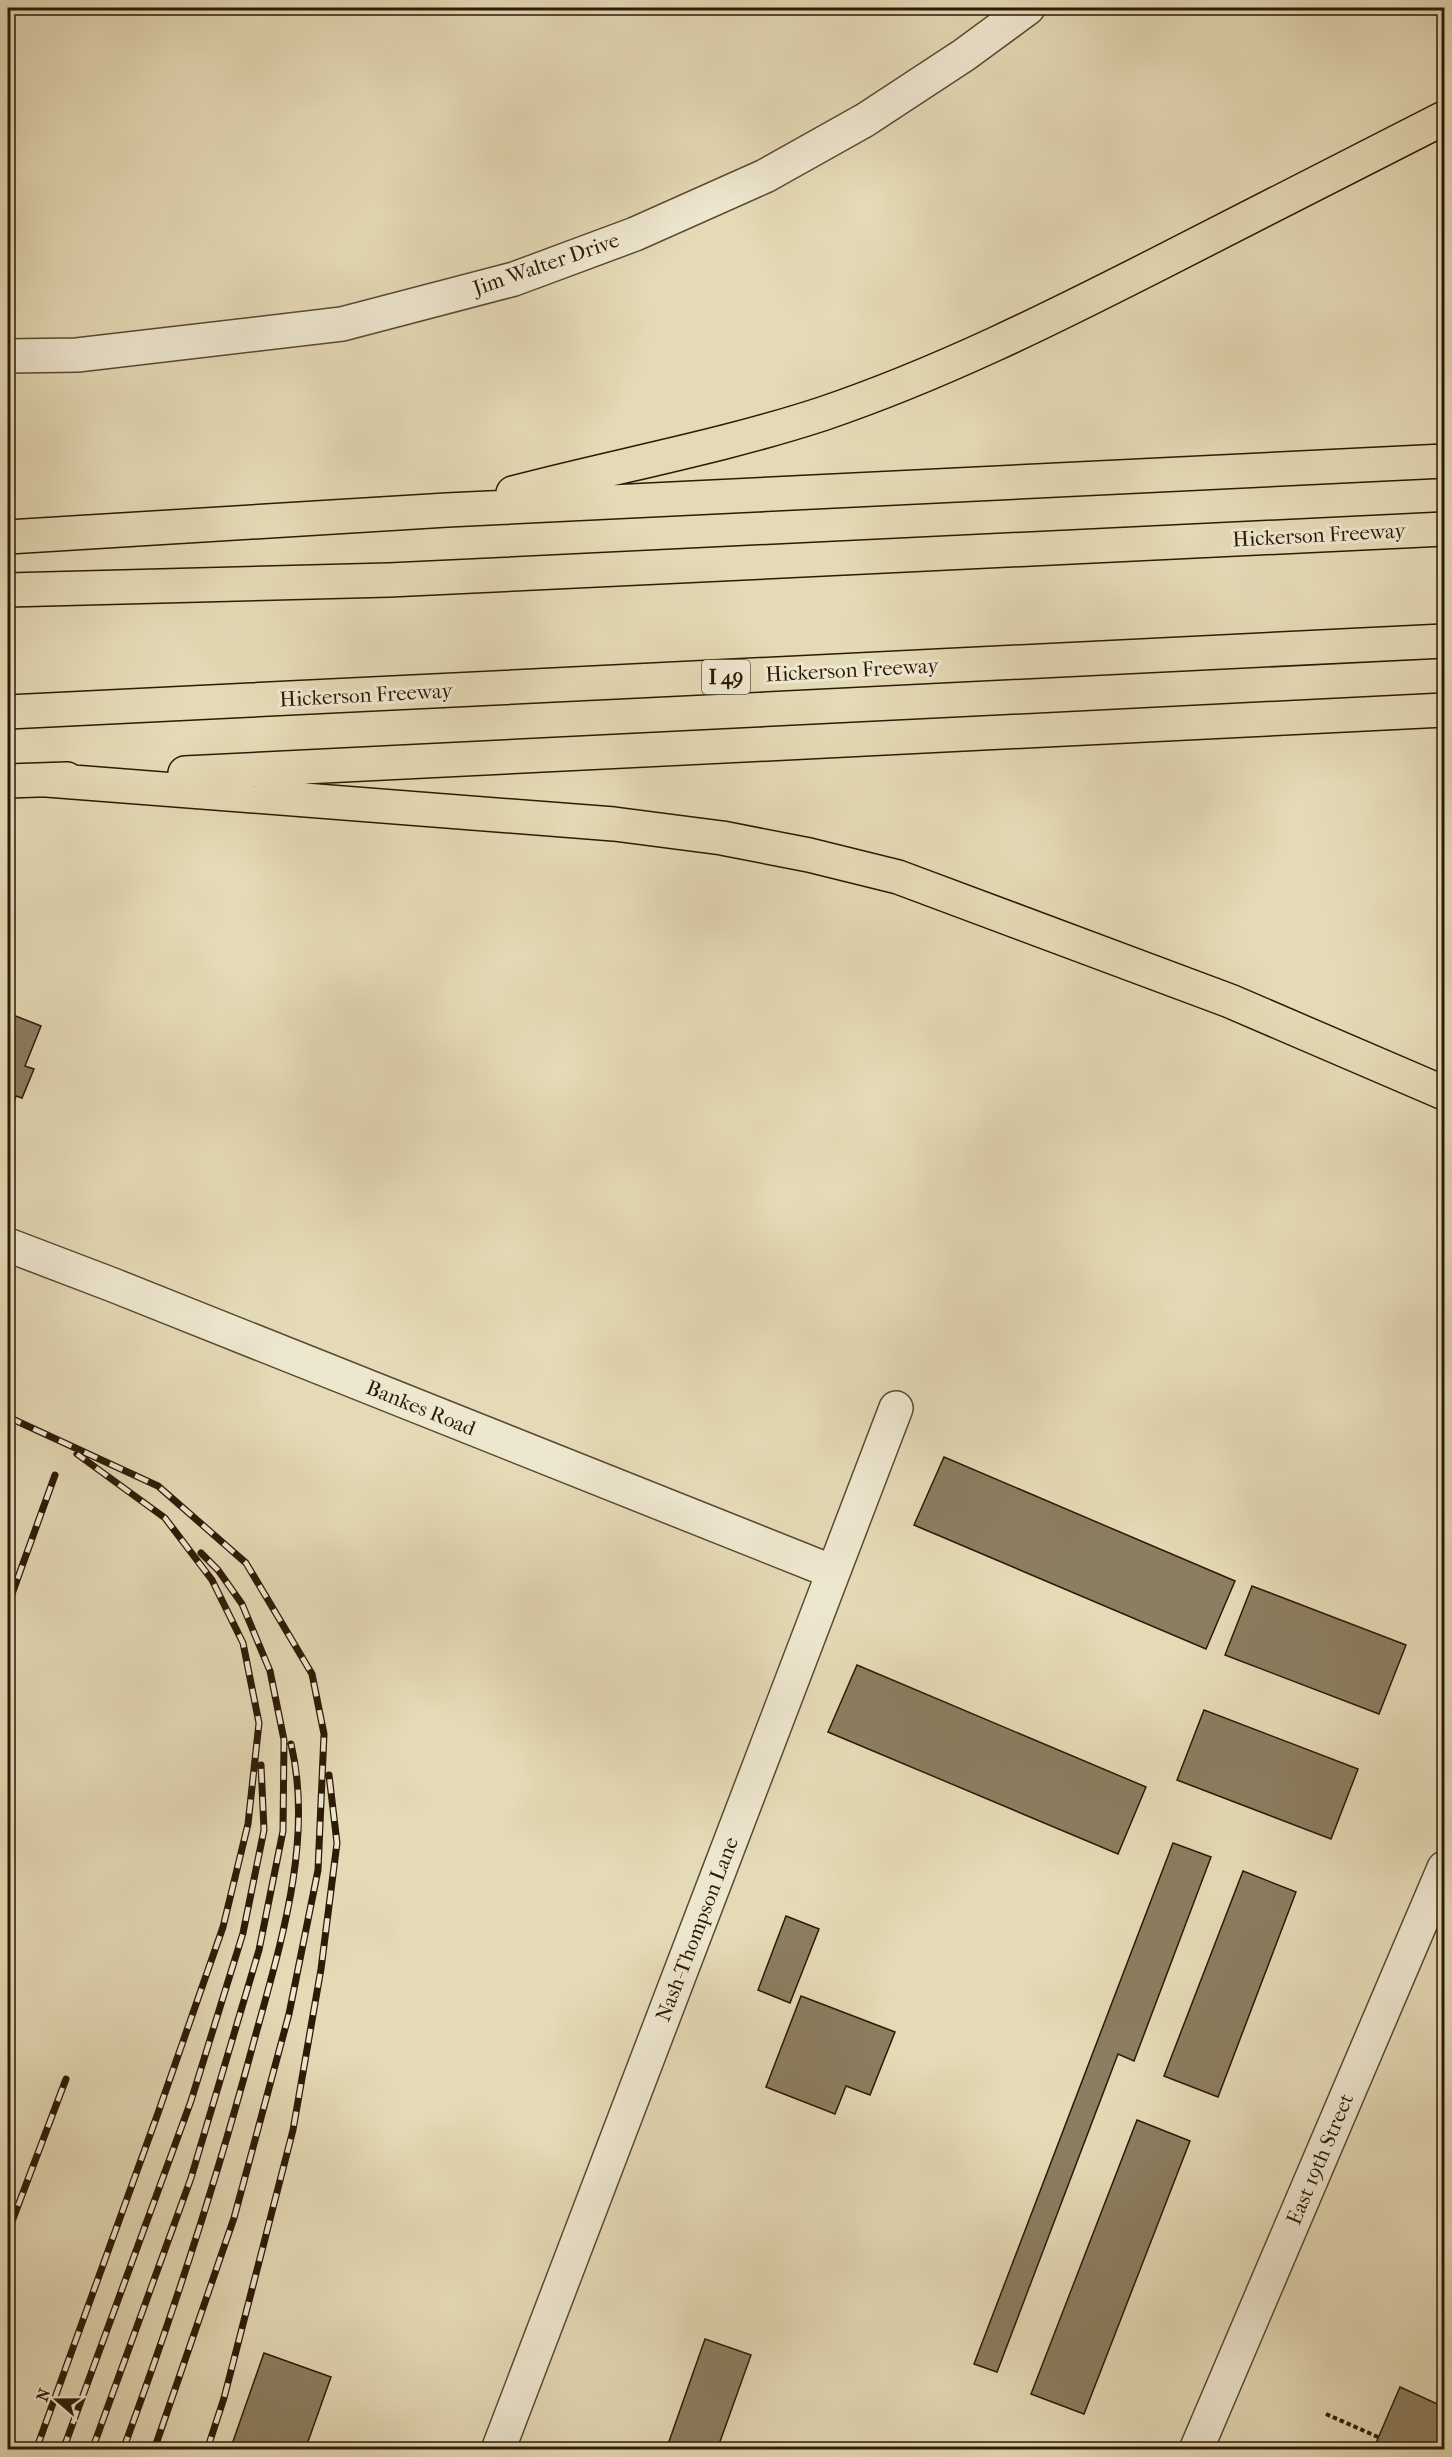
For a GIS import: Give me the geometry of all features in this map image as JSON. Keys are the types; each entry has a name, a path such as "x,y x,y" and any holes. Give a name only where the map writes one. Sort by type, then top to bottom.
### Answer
{"highway":[{"path":"447,510 595,471 685,453 822,414 904,383 996,345 1444,118"},
{"path":"8,537 447,510 1444,461"},
{"name":"Hickerson Freeway","path":"8,590 389,580 1444,529"},
{"name":"Hickerson Freeway","path":"8,712 1444,640"},
{"path":"8,781 1444,710"},
{"path":"47,780 614,824 722,838 809,855 909,881 1230,1001 1444,1093"}],"street":[{"name":"Jim Walter Drive","path":"8,356 77,355 342,324 514,279 635,234 765,176 866,120 964,55 1028,8"},
{"name":"Bankes Road","path":"8,1245 833,1572"},
{"name":"Nash-Thompson Lane","path":"498,2450 896,1408"},
{"name":"East 19th Street","path":"1196,2450 1444,1868"}],"path":[{"path":"1326,2414 1378,2437"}],"building":[{"path":"8,1013 41,1026 25,1066 34,1069 22,1098 16,1096 8,1117"},
{"path":"944,1457 1235,1581 1206,1649 914,1525"},
{"path":"1252,1586 1406,1645 1379,1714 1225,1655"},
{"path":"857,1665 1146,1787 1118,1854 828,1732"},
{"path":"1204,1710 1358,1769 1331,1839 1177,1780"},
{"path":"1173,1843 1211,1857 1134,2061 1118,2054 997,2372 974,2364"},
{"path":"1243,1871 1296,1892 1218,2097 1164,2076"},
{"path":"786,1916 819,1929 790,2003 758,1990"},
{"path":"801,1996 895,2032 870,2095 846,2086 835,2114 766,2087"},
{"path":"1137,2120 1190,2141 1084,2414 1031,2394"},
{"path":"705,2339 751,2355 717,2450 666,2450"},
{"path":"264,2353 331,2377 305,2450 230,2450"},
{"path":"1400,2387 1444,2407 1444,2450 1373,2450"}],"railway":[{"path":"8,1417 158,1486 246,1563 312,1674 324,1734 318,1870 289,2014 234,2218 154,2450"},
{"path":"36,2450 223,1927 248,1824 259,1723 243,1643 212,1580 165,1518 77,1454"},
{"path":"8,1605 55,1475"},
{"path":"92,2450 191,2178 259,1950 283,1831 284,1740 270,1671 242,1604 218,1570 201,1553"},
{"path":"123,2450 207,2202 272,1977 290,1899 296,1860 299,1821 297,1782 291,1744"},
{"path":"63,2450 191,2101 243,1933 264,1830 261,1765"},
{"path":"207,2450 224,2398 293,2130 321,1969 337,1843 329,1775"},
{"path":"8,2232 66,2079"}]}
